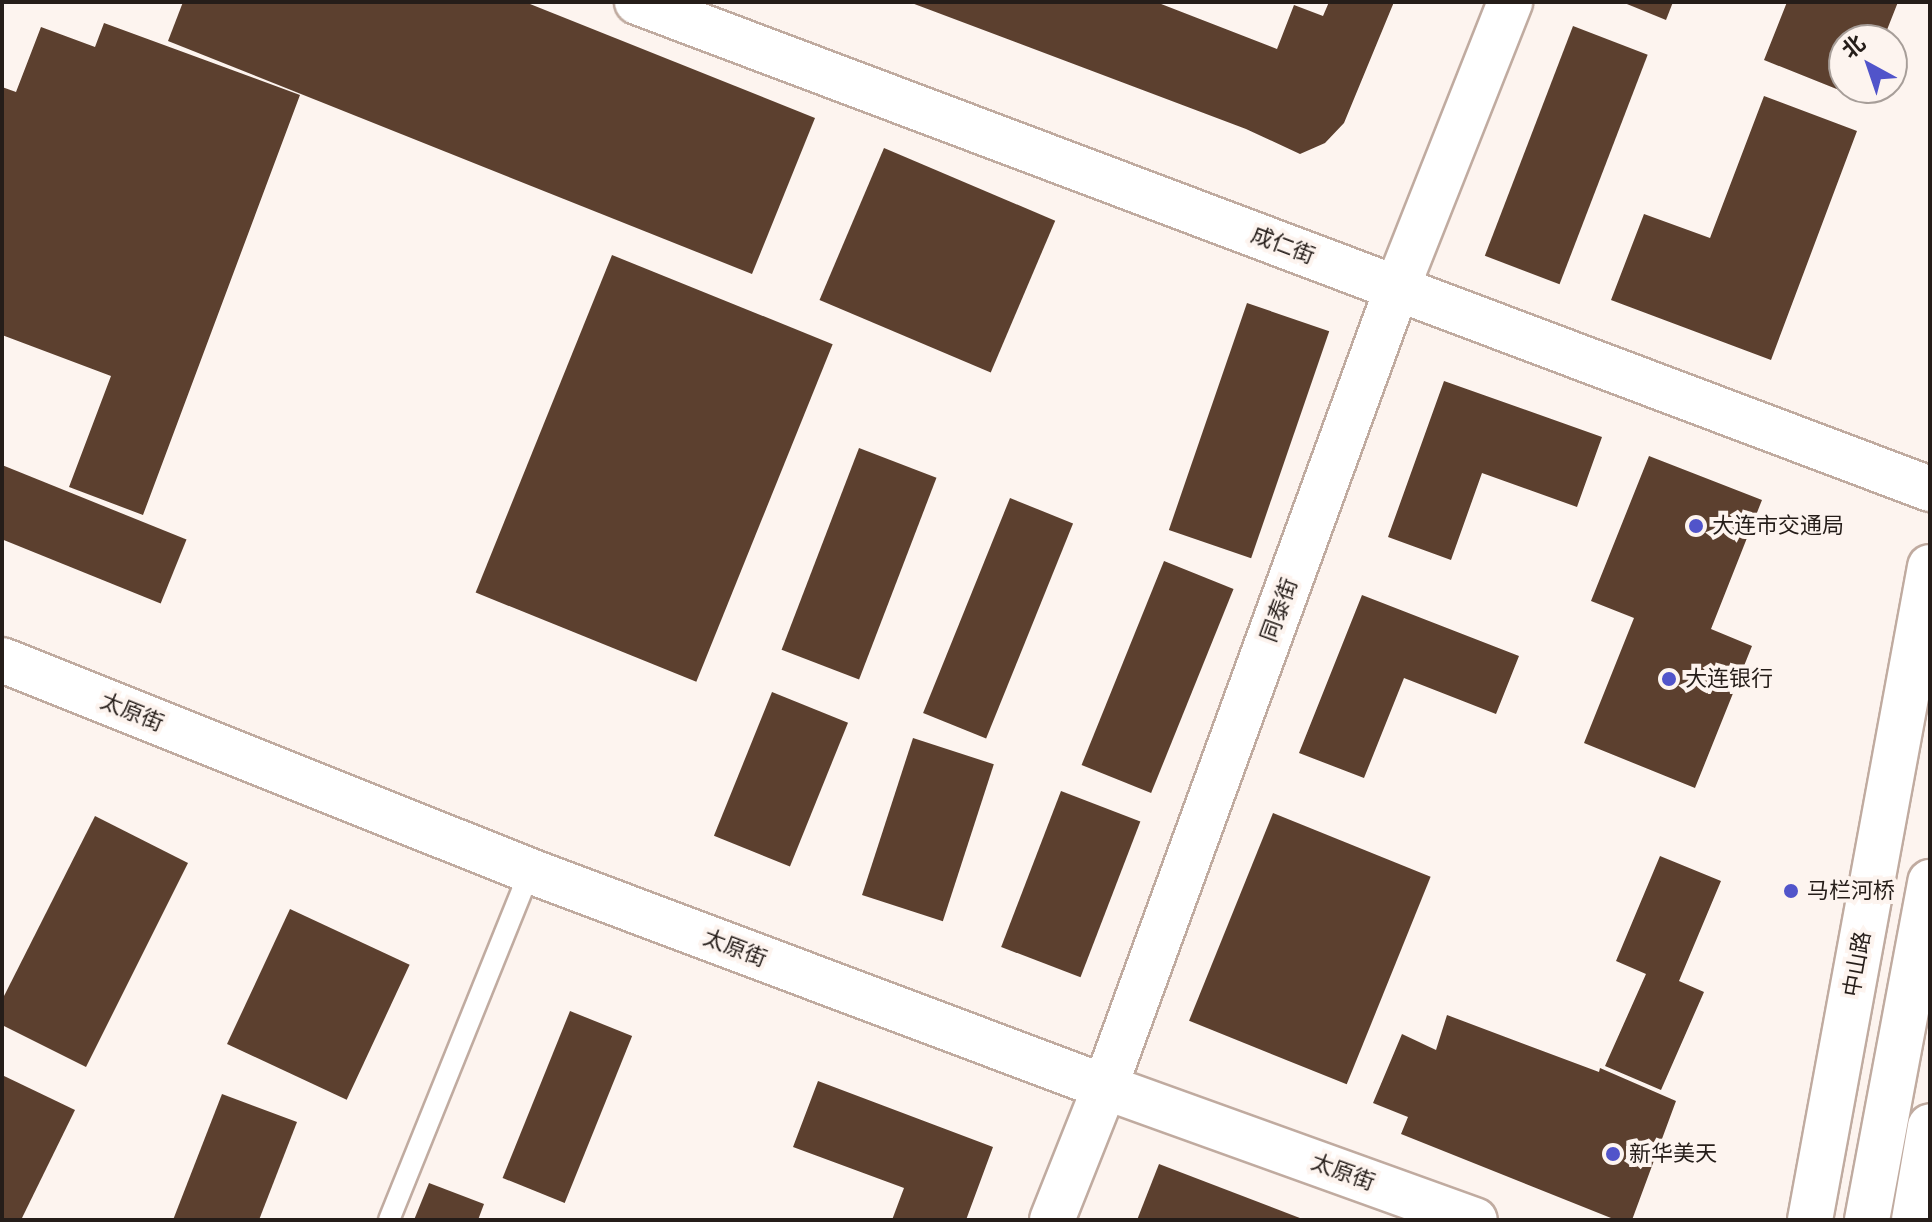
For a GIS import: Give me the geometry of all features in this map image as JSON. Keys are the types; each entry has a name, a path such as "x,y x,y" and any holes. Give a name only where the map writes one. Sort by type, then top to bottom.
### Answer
{"main road":[{"name":"成仁街","path":"637,2 1930,489"},
{"name":"同泰街","path":"1052,1220 1105,1087 1397,288 1510,2"},
{"name":"中山路","path":"1810,1220 1930,567"},
{"name":"太原街","path":"2,660 530,871 1105,1087 1475,1220"},
{"path":"1867,1220 1930,882"},
{"path":"1914,1220 1930,1126"}],"lane":[{"path":"389,1220 530,871"}],"building":[{"path":"183,2 525,2 815,118 752,274 168,41"},
{"path":"909,2 1156,2 1277,49 1294,5 1323,16 1329,2 1394,2 1344,123 1325,143 1300,154 1246,129"},
{"path":"1622,2 1673,2 1666,20"},
{"path":"1787,2 1898,2 1889,24 1828,24 1828,86 1764,60"},
{"path":"104,23 300,95 143,515 69,487 111,376 2,335 2,87 16,92 41,27 95,47"},
{"path":"1573,26 1648,55 1560,284 1485,256"},
{"path":"1764,96 1857,131 1771,360 1611,300 1644,214 1710,238"},
{"path":"884,148 1055,221 991,373 820,300"},
{"path":"612,255 833,344 696,682 476,592"},
{"path":"1247,303 1329,331 1251,558 1169,530"},
{"path":"1444,381 1602,437 1577,507 1482,473 1451,560 1388,537"},
{"path":"859,448 936,478 859,679 782,650"},
{"path":"1649,456 1762,500 1711,629 1752,646 1695,788 1584,743 1634,618 1591,601"},
{"path":"2,465 187,540 161,604 2,539"},
{"path":"1010,498 1073,523 986,739 923,713"},
{"path":"1164,561 1234,589 1151,793 1082,765"},
{"path":"1362,595 1519,656 1496,714 1404,678 1364,778 1299,753"},
{"path":"772,692 848,723 790,866 714,836"},
{"path":"913,738 994,764 943,921 862,895"},
{"path":"1061,791 1140,821 1081,977 1001,947"},
{"path":"1273,813 1431,877 1347,1084 1189,1021"},
{"path":"95,816 188,863 86,1067 2,1025 2,1000"},
{"path":"1660,856 1721,881 1679,981 1704,992 1661,1090 1605,1066 1646,974 1616,961"},
{"path":"290,909 410,965 347,1100 227,1044"},
{"path":"570,1011 632,1036 565,1203 503,1178"},
{"path":"1447,1015 1599,1072 1600,1068 1676,1101 1632,1220 1616,1220 1401,1134 1408,1117 1373,1103 1402,1034 1436,1050"},
{"path":"2,1075 75,1110 21,1220 2,1220"},
{"path":"818,1081 993,1147 966,1220 892,1220 904,1188 793,1147"},
{"path":"222,1094 297,1122 259,1220 173,1220"},
{"path":"1159,1164 1305,1220 1137,1220"},
{"path":"429,1183 484,1204 478,1220 414,1220"}],"place":[{"name":"大连市交通局","path":"1696,526"},
{"name":"大连银行","path":"1669,679"},
{"name":"马栏河桥","path":"1791,891"},
{"name":"新华美天","path":"1613,1154"}]}
